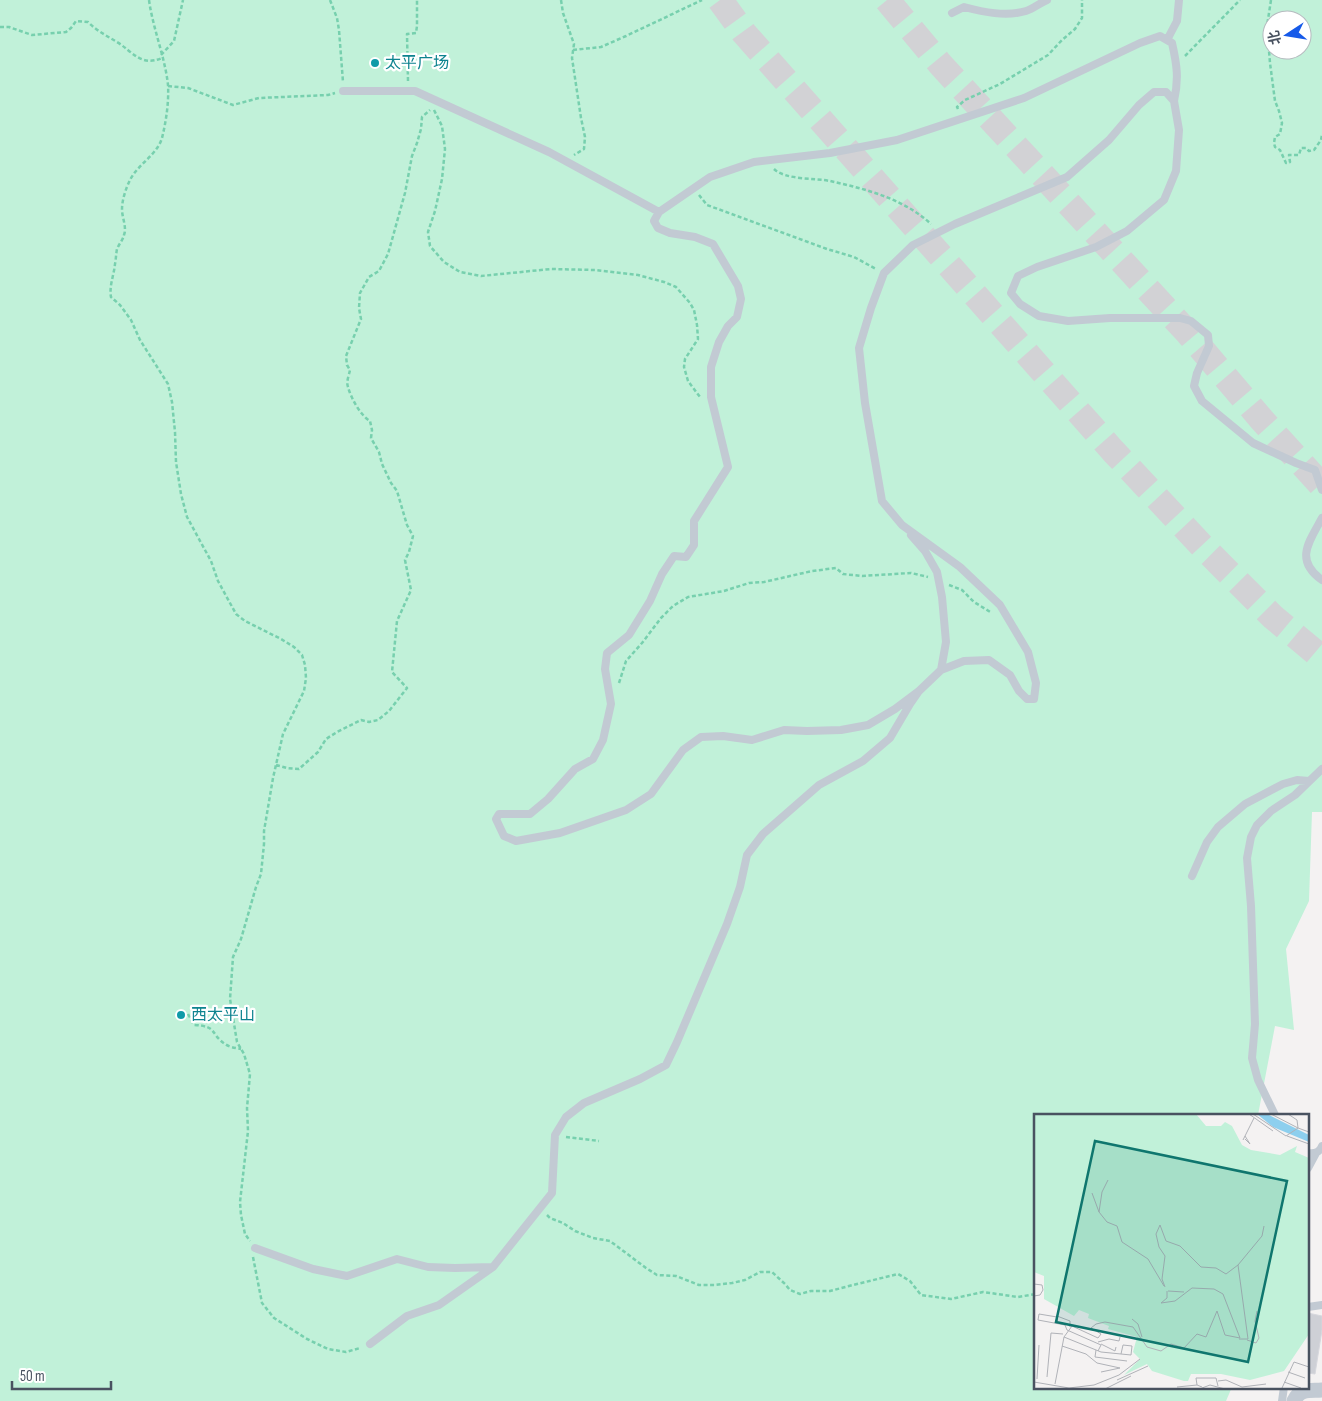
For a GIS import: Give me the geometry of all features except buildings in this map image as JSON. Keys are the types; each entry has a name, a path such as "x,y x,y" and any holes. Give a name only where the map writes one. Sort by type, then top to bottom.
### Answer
{"street":[{"path":"1294,1401 1296,1396 1303,1391 1322,1390"}],"lane":[{"path":"952,13 964,7 986,12 1026,11 1047,0"},
{"path":"1167,40 1177,21 1179,0"},
{"path":"920,691 868,725 841,730 784,730 752,740 723,736 701,737 683,750 651,794 626,810 560,834 516,841 504,836 496,819 499,814 530,814 575,770 593,759 603,740 611,704 605,669 607,653 629,635 650,601 662,574 674,556 686,556 694,546 694,521 728,467 711,397 710,367 719,342 728,326 738,317 741,299 738,286 714,244 695,237 670,233 658,228 654,221 659,212 710,177 754,162 830,153 897,140 1024,98 1140,43 1160,36 1172,43 1177,64 1177,89 1174,101 1179,130 1176,171 1164,200 1127,231 1096,248 1037,267 1018,276 1011,293 1020,304 1040,316 1068,321 1161,317 1180,318 1191,321 1208,335 1209,346 1194,386 1202,401 1253,443 1314,470 1322,490"},
{"path":"343,91 415,91 549,152 659,212"},
{"path":"941,670 946,642 939,579 925,551 882,501 865,403 859,348 884,273 913,245 1067,177 1109,140 1139,105 1154,92 1166,92 1174,101"},
{"path":"1322,518 1311,538 1306,556 1313,574 1322,580"},
{"path":"370,1344 407,1316 439,1305 493,1267 552,1193 555,1135 566,1117 584,1103 640,1079 666,1065 727,924 740,887 747,855 763,834 819,785 863,761 890,738 910,704 941,670 964,661 989,660 1010,675 1019,691 1027,700 1034,699 1036,683 1028,652 1000,605 960,567 902,525"},
{"path":"1275,1114 1258,1080 1252,1058 1255,1024 1251,906 1247,858 1251,837 1257,825 1271,811 1295,795 1322,769"},
{"path":"1192,876 1207,842 1218,827 1245,804 1283,784 1297,780 1309,782"},
{"path":"1311,1156 1320,1150 1322,1146"},
{"path":"255,1248 313,1269 347,1276 397,1259 428,1267 493,1267"},
{"path":"1282,1401 1284,1388"}],"path":[{"path":"149,0 168,86 165,120 162,140 130,179 124,197 122,208 124,235 116,251 116,263 110,290 111,297 120,305 130,320 168,384 172,402 176,462 181,494 188,517 211,561 218,581 236,614 245,621 281,638 302,655 306,678 304,691 283,734 269,795 261,874 241,939 232,957 230,999 237,1042 244,1054 250,1074 247,1108 248,1131 241,1214 245,1234 255,1248 253,1257 262,1302 274,1318 307,1339 328,1349 346,1352 370,1344"},
{"path":"0,27 9,27 32,35 66,32 76,21 88,22 94,28 119,43 134,56 149,62 162,57 174,41 183,0"},
{"path":"168,86 188,88 233,105 259,98 328,95 343,91 339,30 337,18 330,0"},
{"path":"408,91 407,34 416,33 418,26 417,0"},
{"path":"561,0 563,13 574,44 572,58 585,137 584,149 566,161"},
{"path":"573,50 600,47 702,0"},
{"path":"963,118 958,107 965,100 1000,84 1048,55 1075,29 1082,18 1082,0"},
{"path":"1177,64 1240,0"},
{"path":"1272,0 1267,26 1270,63 1275,101 1282,122 1280,134 1275,137 1275,146 1280,150 1286,163 1290,162 1289,155 1299,155 1301,148 1306,148 1309,151 1314,150 1322,135"},
{"path":"276,766 299,769 318,752 326,739 337,732 361,720 369,722 378,720 389,711 407,688 392,672 397,621 411,590 405,560 409,552 412,536 397,491 391,483 382,464 379,452 370,438 372,430 370,421 365,418 354,402 347,385 350,370 347,365 346,356 361,319 359,308 360,293 369,277 379,271 388,254 405,193 412,156 421,129 422,117 428,110 434,108 442,126 445,149 442,179 428,232 430,246 444,262 460,272 481,276 551,269 595,270 638,275 676,287 690,303 698,324 698,338 685,359 684,367 688,381 703,402"},
{"path":"766,160 778,172 795,177 828,180 871,191 921,215 940,232"},
{"path":"694,188 707,205 854,257 884,273"},
{"path":"611,704 626,661 673,606 688,597 724,591 749,583 764,582 836,568 843,574 862,576 911,573 939,579 962,590 974,602 1011,623"},
{"path":"188,1014 194,1025 208,1027 213,1030 223,1043 240,1049"},
{"path":"555,1135 599,1141"},
{"path":"540,1208 550,1218 575,1231 610,1242 632,1259 658,1275 676,1276 699,1285 715,1285 745,1280 760,1272 772,1272 790,1290 800,1294 811,1291 830,1291 898,1274 910,1282 921,1295 952,1299 984,1292 1018,1297 1034,1294"}],"green space":[{"path":"0,0 1322,0 1322,812 1312,812 1309,901 1286,949 1294,1030 1275,1026 1258,1114 1034,1114 1034,1388 1232,1388 1226,1401 0,1401"}],"tunnel":[{"path":"720,0 744,33 1113,451 1202,546 1273,617 1322,658"},
{"path":"887,0 941,65 1188,333 1262,420 1322,486"}],"place":[{"name":"太平广场","path":"375,63"},
{"name":"西太平山","path":"181,1015"}]}
